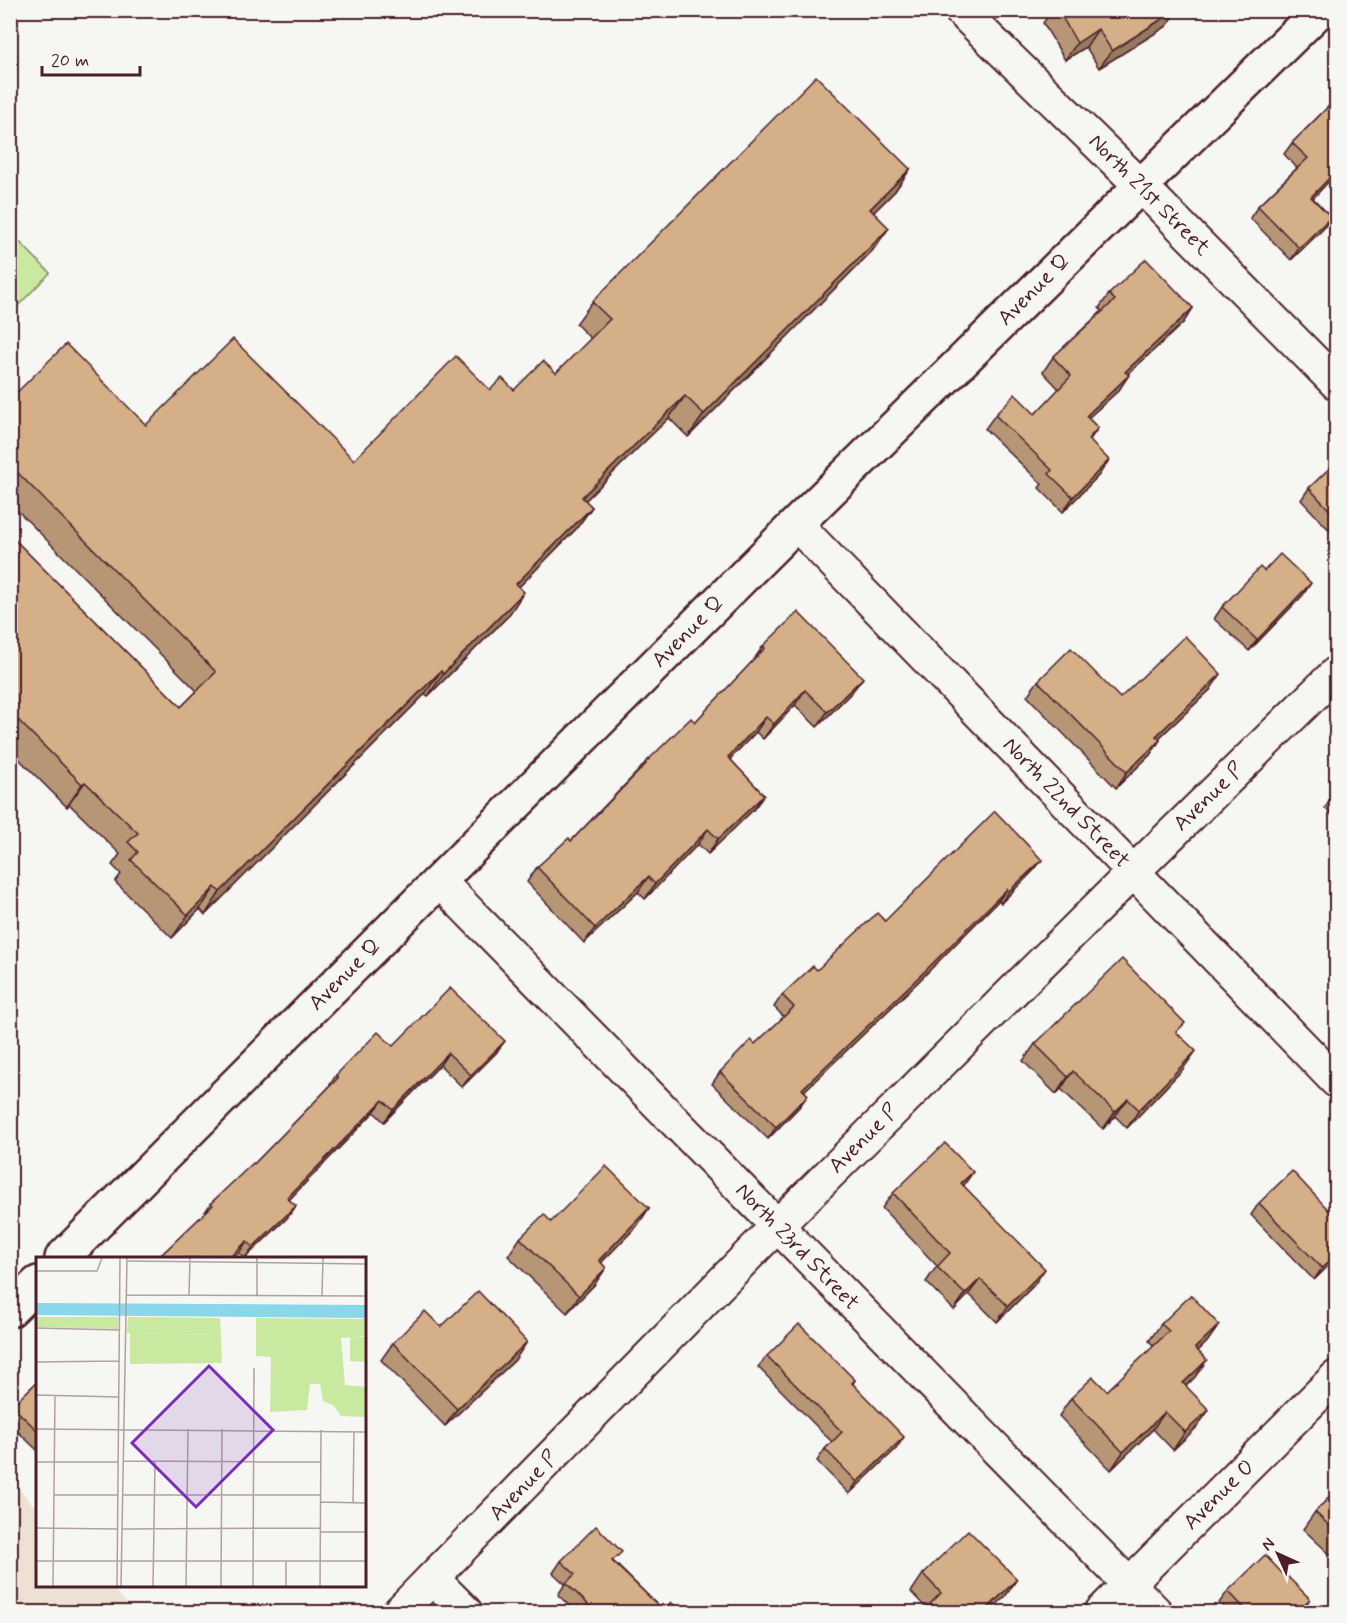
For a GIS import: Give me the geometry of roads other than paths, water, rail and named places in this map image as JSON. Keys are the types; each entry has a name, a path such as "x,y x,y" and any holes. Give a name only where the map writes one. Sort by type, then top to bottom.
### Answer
{"street":[{"name":"North 21st Street","path":"960,10 1141,186 1336,383"},
{"name":"Avenue Q","path":"63,1257 796,524 1320,10"},
{"name":"North 22nd Street","path":"796,524 1336,1081"},
{"name":"Avenue P","path":"399,1612 777,1226 1336,674"},
{"name":"North 23rd Street","path":"439,881 1156,1612"},
{"path":"10,1310 36,1285"},
{"name":"Avenue O","path":"1101,1612 1336,1377"},
{"path":"433,1579 466,1612"}]}
